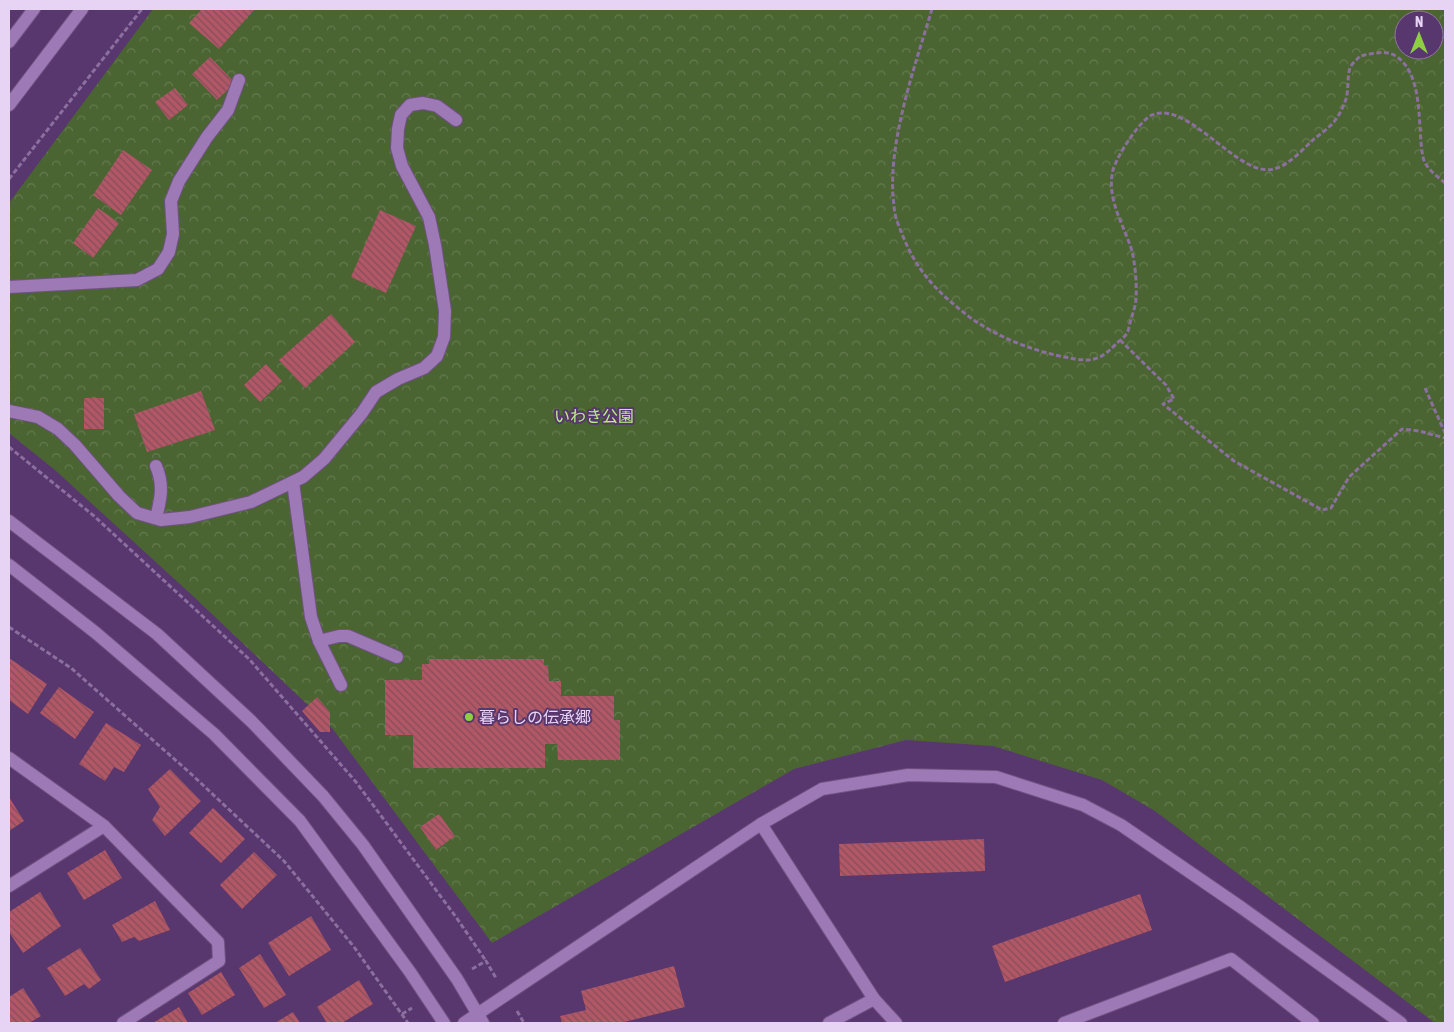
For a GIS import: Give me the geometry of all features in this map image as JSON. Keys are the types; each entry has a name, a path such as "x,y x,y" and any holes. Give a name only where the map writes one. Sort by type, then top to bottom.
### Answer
{"street":[{"path":"9,42 34,9"},
{"path":"9,105 82,9"},
{"path":"9,287 137,280 158,269 169,252 173,234 171,200 176,188 207,138 228,110 239,80"},
{"path":"9,410 38,416 58,429 137,513 161,520 190,517 251,502 303,477 324,459 362,414 376,392 398,379 424,368 437,356 444,338 445,311 435,245 429,217 402,166 397,148 398,129 401,115 410,105 423,103 437,106 456,120"},
{"path":"156,466 162,486 156,518"},
{"path":"293,482 311,616 319,641 341,685"},
{"path":"9,521 158,634 251,721 323,796 363,845 457,979 480,1019"},
{"path":"9,565 96,633 214,734 300,821 410,972 444,1023"},
{"path":"319,641 339,636 348,636 397,657"},
{"path":"9,758 104,826 218,942 219,961 123,1023"},
{"path":"464,1023 480,1019 761,824 822,789 908,775 996,777 1083,805 1121,825 1242,908 1401,1023"},
{"path":"761,824 874,999 896,1023"},
{"path":"9,886 104,826"},
{"path":"1064,1023 1231,959 1313,1023"},
{"path":"829,1023 874,999"}],"path":[{"path":"9,179 142,9"},
{"path":"932,9 908,91 895,155 892,182 894,214 911,255 922,274 937,291 981,325 1019,344 1059,356 1089,361 1104,356 1127,333 1136,299 1132,252 1115,206 1113,170 1140,125 1152,115 1176,115 1253,166 1275,169 1284,164 1332,125 1344,103 1349,88 1350,68 1360,56 1380,53 1394,55 1412,76 1421,128 1423,158 1432,172 1445,182"},
{"path":"1120,340 1166,385 1174,399 1162,404 1234,462 1322,510 1331,508 1349,476 1402,429 1419,431 1445,438"},
{"path":"1425,388 1445,433"},
{"path":"9,447 94,516 249,659 356,782 456,917 486,961"},
{"path":"9,627 71,668 189,772 284,862 354,947 408,1023"},
{"path":"517,1011 524,1023"}],"green space":[{"name":"いわき公園","path":"153,9 1445,9 1445,1023 1435,1023 1155,811 1102,780 993,746 906,740 794,769 492,943 332,728 193,596 55,470 9,433 9,203"}],"building":[{"path":"202,9 255,9 219,49 189,23"},
{"path":"210,57 235,83 217,100 192,74"},
{"path":"175,88 188,105 169,120 155,102"},
{"path":"123,150 152,170 121,215 93,195"},
{"path":"98,208 119,223 93,258 73,243"},
{"path":"380,210 416,226 386,293 351,277"},
{"path":"331,314 355,342 305,388 279,360"},
{"path":"266,364 282,381 260,402 244,385"},
{"path":"201,391 215,430 147,452 134,414"},
{"path":"84,398 104,398 104,429 84,429"},
{"path":"9,658 47,684 28,714 9,700"},
{"path":"429,659 544,659 544,665 548,665 549,681 561,681 561,696 614,696 614,720 620,720 620,760 558,760 557,744 545,744 545,768 413,768 413,735 385,735 385,680 422,680 422,664 429,664"},
{"path":"59,687 94,712 75,739 40,713"},
{"path":"317,697 330,712 330,732 320,732 302,711"},
{"path":"106,723 141,745 124,772 114,767 105,781 79,764"},
{"path":"170,769 201,801 165,836 152,820 160,807 148,789"},
{"path":"9,797 24,821 9,831"},
{"path":"213,808 245,839 221,863 189,833"},
{"path":"439,814 455,836 436,850 420,827"},
{"path":"984,839 985,871 840,876 839,844"},
{"path":"105,850 122,878 84,900 67,873"},
{"path":"254,852 277,875 242,909 220,885"},
{"path":"40,892 61,926 23,953 9,932 9,912"},
{"path":"1140,894 1152,930 1005,982 992,946"},
{"path":"155,901 170,930 139,941 134,937 122,942 112,925"},
{"path":"311,916 331,950 289,976 268,943"},
{"path":"80,948 101,980 89,989 84,984 65,996 47,968"},
{"path":"260,954 286,995 264,1008 239,968"},
{"path":"674,966 685,1007 620,1023 562,1023 560,1016 586,1010 581,991"},
{"path":"221,972 235,995 202,1015 188,993"},
{"path":"359,980 373,1004 342,1023 327,1023 317,1007"},
{"path":"23,988 41,1016 29,1023 9,1023 9,997"},
{"path":"179,1007 188,1023 153,1023"},
{"path":"293,1012 300,1023 275,1023"}],"place":[{"name":"暮らしの伝承郷","path":"469,717"}]}
